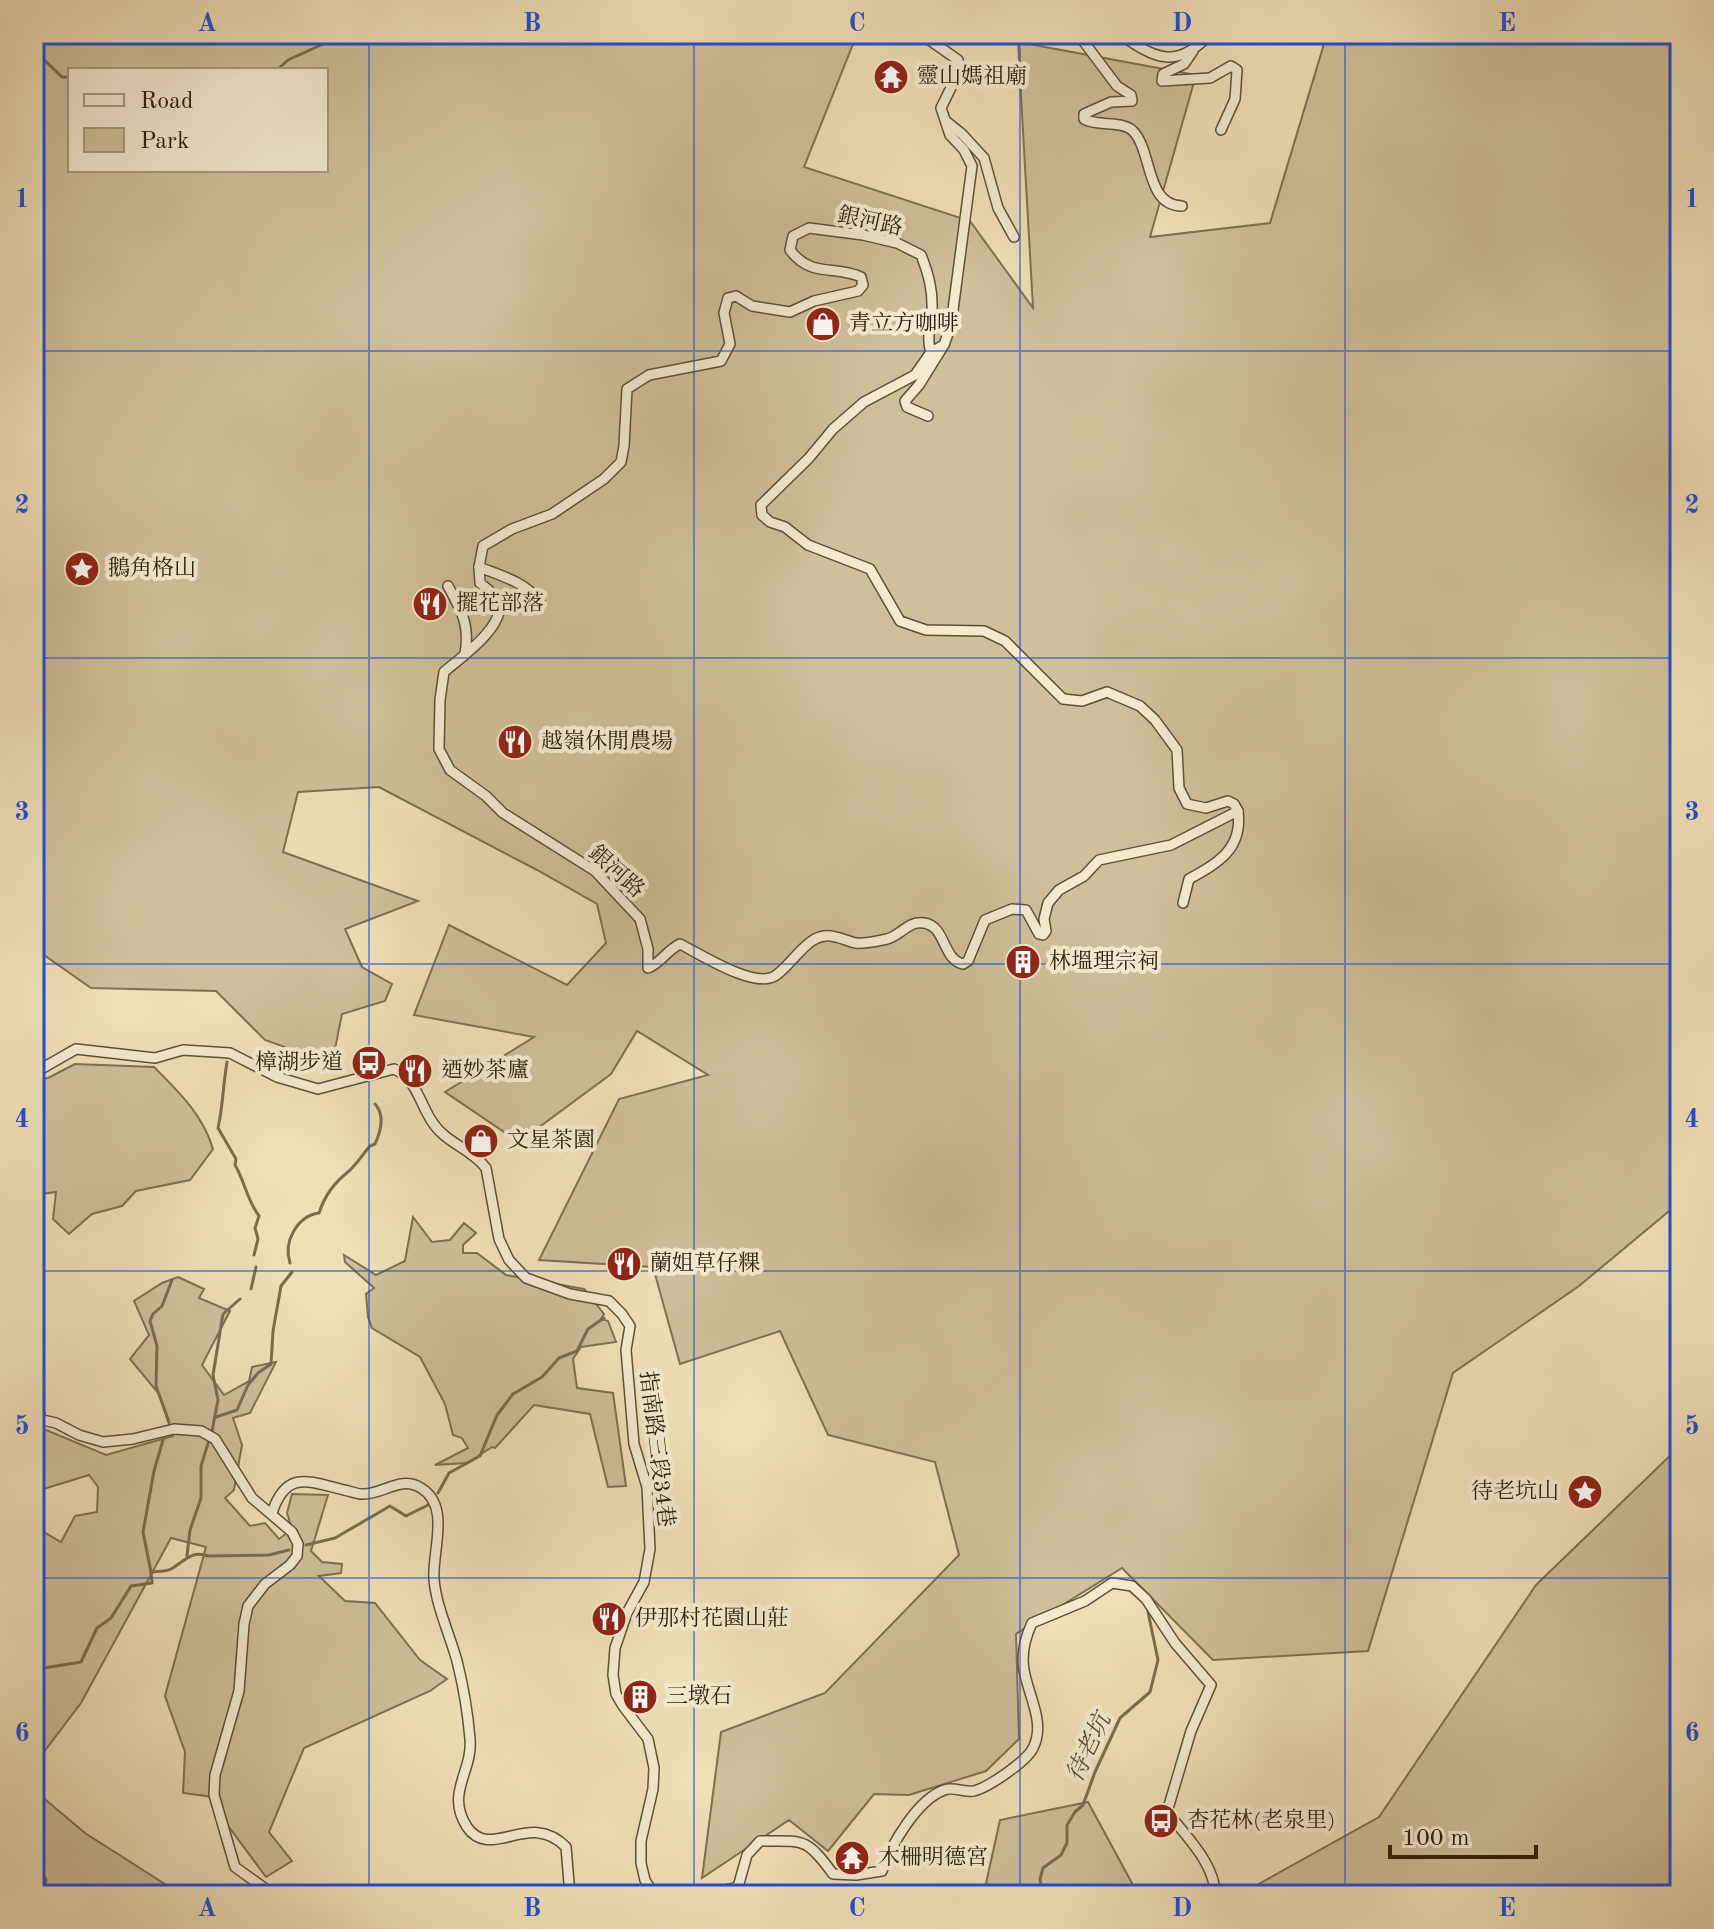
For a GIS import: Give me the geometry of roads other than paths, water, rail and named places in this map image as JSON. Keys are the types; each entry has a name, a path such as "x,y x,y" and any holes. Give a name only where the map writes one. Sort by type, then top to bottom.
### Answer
{"street":[{"path":"921,34 958,60 960,69 941,108 950,135 964,150 972,166 951,325 944,345 905,401 907,407 928,416"},
{"path":"1078,34 1117,86 1131,95 1132,101 1111,102 1084,114 1084,119 1127,127 1133,131 1146,155 1153,183 1166,202 1182,206"},
{"path":"1120,34 1143,50 1161,57 1173,58 1193,51"},
{"path":"1210,34 1184,64 1163,74 1162,81 1210,78 1231,66 1237,70 1235,99 1221,130"},
{"path":"945,120 984,158 998,208 1014,237"},
{"name":"銀河路","path":"931,352 928,345 932,312 931,281 921,255 897,243 809,228 793,236 790,250 798,261 820,270 850,272 861,277 863,285 858,291 814,301 790,312 752,306 736,296 728,298 724,313 730,344 721,361 649,375 627,389 621,462 604,479 552,514 512,529 483,546 480,583 497,599 500,609 490,630 444,672 439,749 450,770 486,796 503,813 595,871 640,919 648,949 648,968 657,965 669,950 680,944 756,979 773,978 814,939 830,935 859,944 874,942 891,939 915,922 928,923 938,931 955,962 963,964 968,961 985,920 1012,909 1026,910 1039,934 1043,935 1048,903 1059,890 1084,876 1099,860 1171,845 1238,811"},
{"path":"944,345 931,352 915,375 864,402 833,429 809,458 761,505 762,515 770,522 785,527 808,545 870,569 900,621 926,630 984,631 1005,641 1063,699 1082,701 1107,692 1140,706 1155,720 1177,750 1179,788 1187,804 1206,808 1228,801 1238,811 1237,835 1222,861 1189,879 1183,903"},
{"path":"479,567 511,579 532,592 540,602"},
{"path":"448,586 460,608 468,634 465,654"},
{"name":"指南路三段34巷","path":"34,1070 76,1049 155,1058 183,1050 230,1053 277,1077 318,1089 394,1069 402,1072 416,1089 435,1127 479,1159 486,1168 499,1239 509,1260 526,1278 570,1294 609,1301 622,1314 630,1326 626,1350 634,1444 647,1487 650,1549 644,1582 627,1613 615,1648 613,1675 616,1694 648,1739 654,1768 653,1789 641,1841 645,1880 654,1895"},
{"path":"34,1418 56,1423 79,1435 103,1442 133,1439 174,1429 201,1431 215,1439 252,1498 292,1532 298,1544 297,1556 290,1565 265,1584 248,1606 239,1691 215,1775 214,1795 235,1867 267,1890 269,1895"},
{"path":"272,1513 278,1493 288,1484 311,1482 363,1494 408,1483 422,1489 435,1503 434,1579 458,1664 471,1742 459,1784 458,1803 468,1827 478,1837 496,1841 538,1831 555,1836 566,1847 570,1895"},
{"path":"703,1895 738,1887 747,1855 760,1841 802,1841 819,1855 833,1874 856,1875 882,1871 890,1847 928,1799 946,1789 974,1791 1022,1764 1033,1750 1036,1740 1034,1703 1023,1670 1023,1642 1032,1623 1085,1601 1112,1583 1132,1586 1146,1599 1175,1643 1211,1685 1191,1731 1167,1812 1198,1852 1215,1883 1215,1895"}],"waterway":[{"path":"279,68 288,60 345,34"},
{"path":"1140,34 1155,44 1191,44 1200,34"},
{"path":"34,44 40,56 62,77 68,77"},
{"path":"227,1062 218,1128 236,1159 235,1165 259,1216 255,1228 258,1239 254,1255"},
{"path":"290,1263 288,1247 298,1225 319,1213 334,1185 375,1144 381,1123 375,1104"},
{"path":"251,1289 256,1267"},
{"path":"216,1417 237,1410 248,1385 271,1364 281,1286 292,1272"},
{"path":"169,1422 156,1386 157,1346 150,1321 162,1306 172,1280"},
{"path":"212,1431 218,1400 213,1375 223,1314 240,1299"},
{"path":"438,1493 449,1473 480,1456 497,1415 513,1394 542,1377 559,1358 577,1351 588,1329 604,1318"},
{"path":"151,1572 143,1532 163,1440"},
{"path":"187,1556 190,1530 201,1498 201,1466 209,1440"},
{"path":"306,1545 335,1538 390,1506 406,1516 428,1505"},
{"path":"34,1684 38,1669 81,1662 97,1628 111,1618 131,1586 152,1583 151,1572 169,1570 197,1554 269,1555 289,1550"},
{"name":"待老坑","path":"1043,1895 1040,1879 1043,1868 1061,1855 1067,1843 1067,1825 1083,1805 1120,1718 1150,1692 1158,1660 1148,1612"},
{"path":"34,1859 46,1880 42,1895"}],"place":[{"name":"靈山媽祖廟","path":"891,77"},
{"name":"青立方咖啡","path":"823,324"},
{"name":"鵝角格山","path":"82,569"},
{"name":"擺花部落","path":"430,604"},
{"name":"越嶺休閒農場","path":"515,742"},
{"name":"林塭理宗祠","path":"1023,962"},
{"name":"樟湖步道","path":"369,1063"},
{"name":"迺妙茶廬","path":"415,1071"},
{"name":"文星茶園","path":"481,1141"},
{"name":"蘭姐草仔粿","path":"624,1264"},
{"name":"待老坑山","path":"1585,1492"},
{"name":"伊那村花園山莊","path":"609,1619"},
{"name":"三墩石","path":"640,1697"},
{"name":"杏花林(老泉里)","path":"1161,1821"},
{"name":"木柵明德宮","path":"852,1858"}]}
